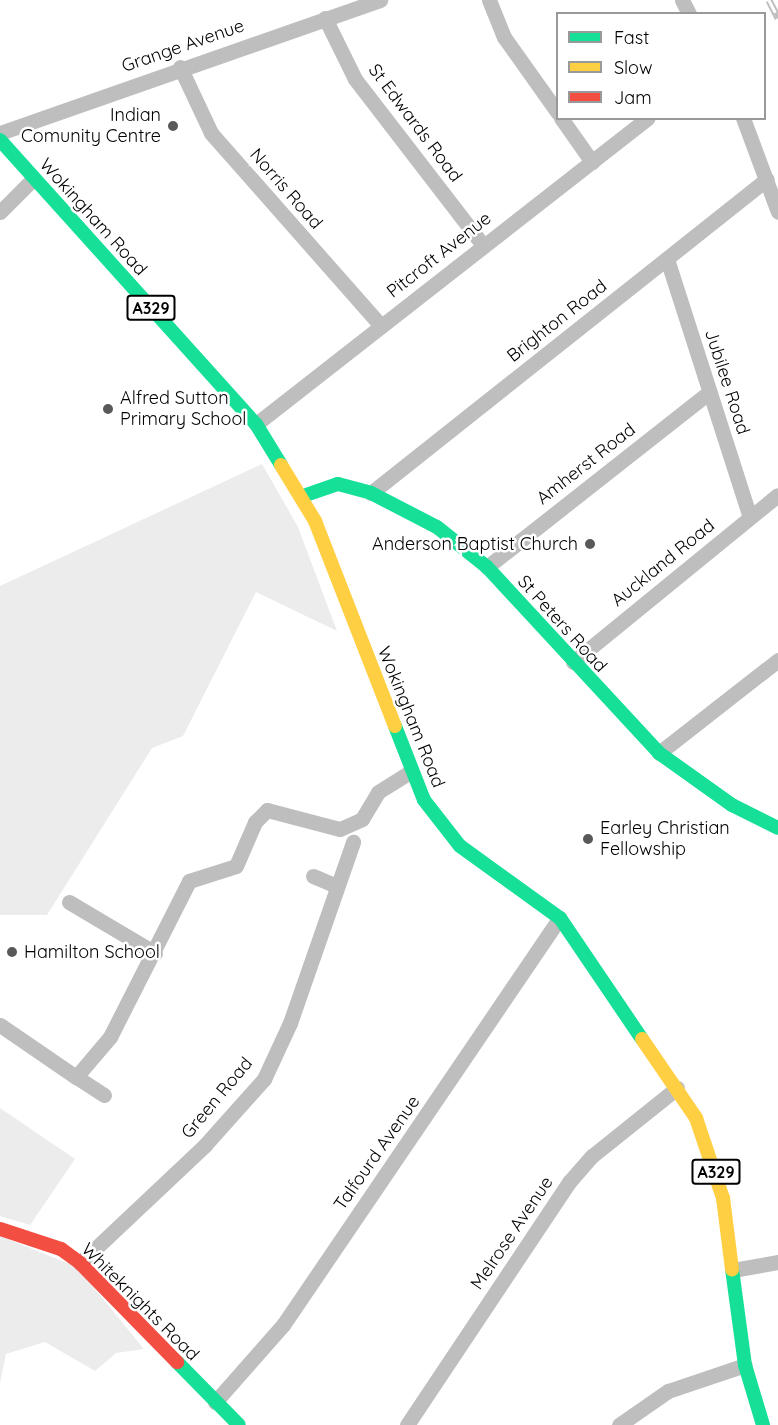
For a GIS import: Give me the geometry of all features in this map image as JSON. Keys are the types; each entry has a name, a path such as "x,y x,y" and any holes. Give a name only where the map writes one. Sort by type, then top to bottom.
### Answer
{"main road":[{"name":"Wokingham Road","path":"0,140 256,423 303,496 411,771 449,835 560,918 677,1088 712,1155 733,1270 745,1365 763,1425"},
{"name":"St Peters Road","path":"303,496 338,484 371,493 437,527 487,567 659,753 732,805 776,825"},
{"name":"Whiteknights Road","path":"0,1229 61,1249 80,1263 239,1425"}],"street":[{"name":"Grange Avenue","path":"0,133 180,67 380,0"},
{"path":"489,0 504,36 556,110"},
{"name":"St Edwards Road","path":"325,18 355,79 483,245"},
{"name":"Norris Road","path":"180,67 211,133 380,326"},
{"path":"562,120 592,162"},
{"name":"Pitcroft Avenue","path":"256,423 645,120"},
{"path":"744,120 778,212"},
{"path":"0,212 33,179"},
{"name":"Brighton Road","path":"371,493 767,179"},
{"name":"Jubilee Road","path":"667,259 750,517"},
{"name":"Amherst Road","path":"487,567 709,392"},
{"name":"Auckland Road","path":"573,662 778,495"},
{"path":"659,753 778,660"},
{"path":"76,1077 110,1037 155,953 182,889 189,881 236,866 255,822 267,810 340,829 362,819 378,792 411,771"},
{"name":"Green Road","path":"80,1263 205,1146 264,1079 290,1023 353,842"},
{"path":"313,876 337,886"},
{"path":"69,902 155,953"},
{"name":"Talfourd Avenue","path":"214,1402 282,1325 545,945 560,918"},
{"path":"0,1025 104,1095"},
{"name":"Melrose Avenue","path":"407,1425 570,1181 592,1156 677,1088"},
{"path":"733,1270 778,1262"},
{"path":"619,1425 668,1391 745,1365"}],"shaded area":[{"path":"262,464 298,527 337,631 256,592 183,736 152,748 47,915 0,915 0,586"},
{"path":"0,1108 75,1159 30,1225 0,1216"},
{"path":"0,1236 77,1267 144,1349 116,1353 95,1371 45,1342 6,1354 0,1383"}],"railway":[{"path":"769,0 778,18"}],"traffic: fast":[{"path":"0,140 256,424 281,465"},
{"path":"303,496 338,484 371,493 437,527 487,567 659,753 732,805 778,828"},
{"path":"395,726 424,800 460,846 560,918 642,1039"},
{"path":"732,1269 745,1365 763,1425"},
{"path":"177,1362 239,1425"}],"traffic: slow":[{"path":"281,465 315,521 395,726"},
{"path":"642,1039 696,1118 723,1198 732,1269"}],"traffic: jam":[{"path":"0,1229 61,1249 80,1263 177,1362"}],"place":[{"name":"Indian Comunity Centre","path":"173,126"},
{"name":"Alfred Sutton Primary School","path":"108,409"},
{"name":"Anderson Baptist Church","path":"590,544"},
{"name":"Earley Christian Fellowship","path":"588,839"},
{"name":"Hamilton School","path":"12,952"}]}
